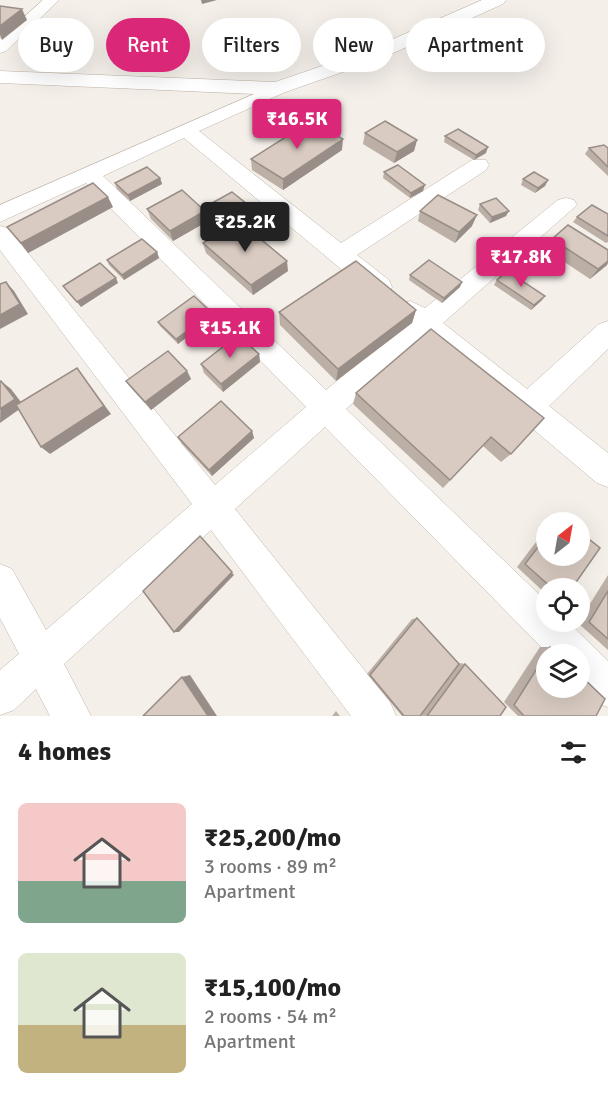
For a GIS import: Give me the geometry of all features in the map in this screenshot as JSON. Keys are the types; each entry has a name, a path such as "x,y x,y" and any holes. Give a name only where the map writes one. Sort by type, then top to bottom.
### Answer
{"street":[{"path":"0,48 52,0"},
{"path":"0,214 277,89 373,55 497,0"},
{"path":"20,10 39,12"},
{"path":"0,78 277,89"},
{"path":"187,131 608,472"},
{"path":"340,255 479,165"},
{"path":"90,175 564,644"},
{"path":"0,696 328,409 423,322 566,205"},
{"path":"0,234 212,509 376,716"},
{"path":"528,407 608,332"},
{"path":"0,581 71,716"},
{"path":"590,670 608,688"}],"building":[{"path":"0,6 22,9 0,26"},
{"path":"311,121 343,139 283,179 251,159"},
{"path":"385,121 417,140 397,152 365,133"},
{"path":"458,129 488,147 476,155 445,136"},
{"path":"604,145 608,148 608,167 589,148"},
{"path":"398,165 425,185 411,193 384,172"},
{"path":"147,167 160,178 128,195 115,183"},
{"path":"534,172 548,180 538,188 523,179"},
{"path":"93,183 108,197 21,243 7,227"},
{"path":"182,190 205,211 170,231 147,209"},
{"path":"232,192 247,204 217,221 203,208"},
{"path":"438,195 477,215 459,232 420,211"},
{"path":"496,198 509,211 492,217 480,204"},
{"path":"592,205 608,214 608,236 577,217"},
{"path":"239,221 287,261 251,285 203,243"},
{"path":"568,225 608,250 608,261 598,269 552,239"},
{"path":"142,239 157,252 122,275 107,260"},
{"path":"429,260 462,282 444,298 410,275"},
{"path":"356,261 416,310 338,369 279,312"},
{"path":"100,263 116,278 77,302 63,286"},
{"path":"507,271 545,296 534,305 497,280"},
{"path":"6,282 20,304 0,315 0,284"},
{"path":"194,296 212,313 176,339 158,322"},
{"path":"431,329 544,418 511,454 491,437 450,480 356,393"},
{"path":"238,335 259,354 221,384 201,364"},
{"path":"168,351 187,371 145,402 126,381"},
{"path":"77,368 104,406 41,447 16,405"},
{"path":"0,382 15,399 0,409"},
{"path":"221,401 252,431 209,470 178,437"},
{"path":"200,536 232,572 174,632 143,591"},
{"path":"590,540 600,548 590,562"},
{"path":"536,550 536,566 587,566 579,578 541,578 525,564"},
{"path":"608,591 608,639 590,620"},
{"path":"417,618 459,664 420,716 404,716 370,675"},
{"path":"465,664 506,707 500,716 427,716"},
{"path":"536,670 536,698 590,698 590,685 605,699 596,716 524,716 514,705"},
{"path":"182,677 208,716 143,716"}]}
